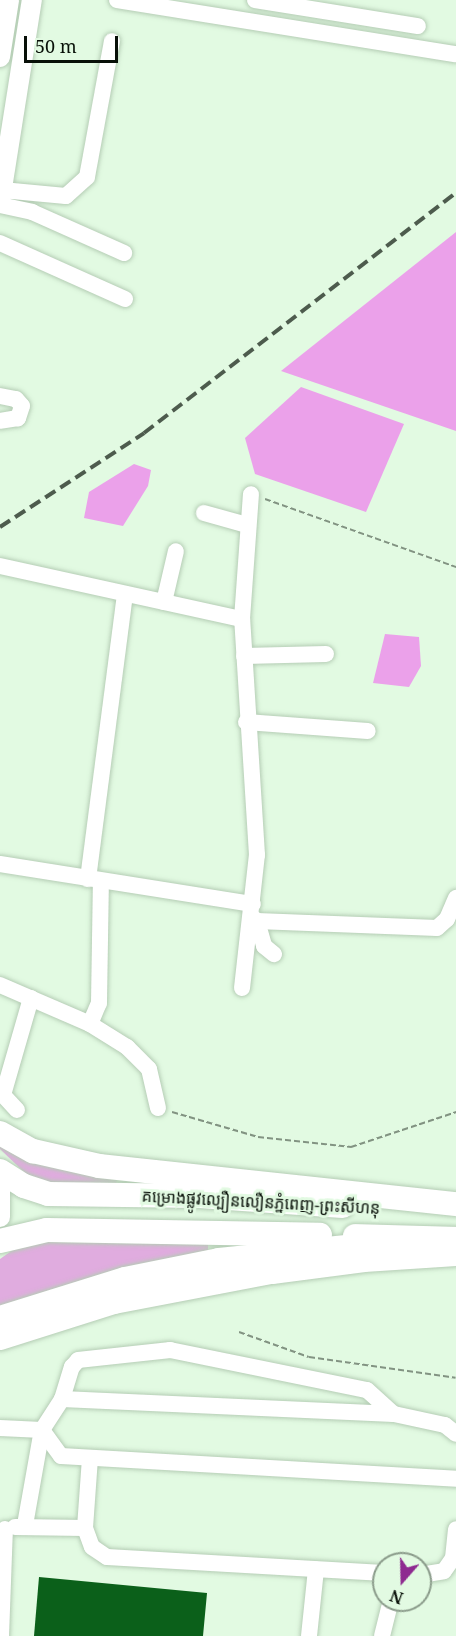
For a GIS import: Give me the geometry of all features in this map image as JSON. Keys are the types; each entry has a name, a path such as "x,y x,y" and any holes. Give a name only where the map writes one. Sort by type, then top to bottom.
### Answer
{"highway":[{"path":"0,1133 33,1150 99,1166 456,1204"},
{"name":"គម្រោងផ្លូវល្បឿនលឿនភ្នំពេញ-ព្រះសីហនុ","path":"0,1171 24,1186 48,1194 200,1196 456,1214"},
{"name":"គម្រោងផ្លូវល្បឿនលឿនភ្នំពេញ-ព្រះសីហនុ","path":"0,1241 47,1230 456,1240"},
{"path":"0,1318 125,1279 219,1260 326,1247 456,1240"},
{"path":"0,1338 114,1302 272,1272 364,1260 456,1254"}],"main road":[{"path":"0,57 9,0"},
{"path":"1,198 32,0"},
{"path":"0,1190 0,1217"}],"street":[{"path":"117,0 456,54"},
{"path":"255,0 418,26"},
{"path":"1,198 66,196 87,177 112,41"},
{"path":"1,198 124,253"},
{"path":"0,243 125,299"},
{"path":"0,396 16,399 22,406 18,418 0,421"},
{"path":"242,988 254,914 257,855 246,722 242,619 251,494"},
{"path":"204,513 247,525"},
{"path":"164,602 176,551"},
{"path":"0,566 242,619"},
{"path":"90,1024 99,1003 95,880 125,594"},
{"path":"244,656 326,654"},
{"path":"246,722 368,730"},
{"path":"0,864 95,880 254,914 437,928 447,919 456,898"},
{"path":"254,914 264,946 274,954"},
{"path":"0,985 90,1024 127,1047 149,1069 158,1108"},
{"path":"17,1110 3,1095 31,998"},
{"path":"25,1525 42,1430 62,1399 72,1367 78,1360 170,1350 367,1390 394,1414"},
{"path":"62,1399 394,1414 446,1425 456,1434"},
{"path":"3,1428 42,1430"},
{"path":"42,1430 61,1456 456,1479"},
{"path":"90,1458 85,1528 92,1547 107,1557 372,1572"},
{"path":"1,1636 3,1531 25,1525 85,1528"},
{"path":"432,1573 444,1571 455,1558 456,1529"},
{"path":"309,1636 316,1569"},
{"path":"382,1636 388,1612"}],"path":[{"path":"251,494 456,567"},
{"path":"158,1108 258,1137 351,1146 456,1112"},
{"path":"239,1332 309,1357 456,1378"}],"shaded area":[{"path":"456,232 456,431 281,371"},
{"path":"301,387 404,424 366,512 255,474 245,438"},
{"path":"134,464 151,470 148,486 123,526 84,518 89,492"},
{"path":"385,634 419,637 421,666 409,687 373,683"},
{"path":"0,1144 117,1178 116,1186 48,1182 26,1174 0,1149"},
{"path":"38,1240 208,1243 208,1252 0,1325 0,1259 17,1247"}],"building":[{"path":"39,1577 207,1593 203,1636 34,1636"}],"railway":[{"path":"0,527 144,433 456,193"}]}
